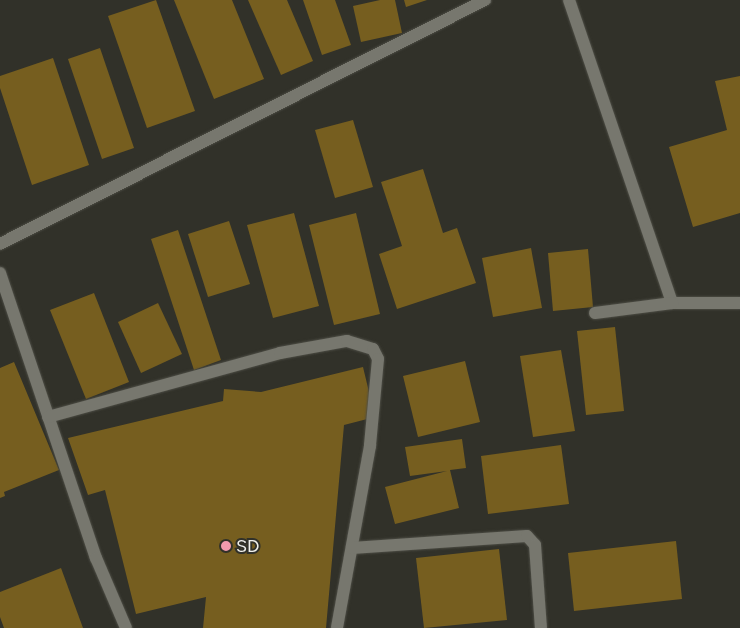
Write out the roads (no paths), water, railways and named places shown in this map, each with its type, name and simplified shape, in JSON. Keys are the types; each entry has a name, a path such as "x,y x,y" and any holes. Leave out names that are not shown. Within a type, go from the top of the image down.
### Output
{"street":[{"path":"0,244 485,0"},
{"path":"569,0 672,303"},
{"path":"0,274 96,558 126,628"},
{"path":"595,312 672,303 740,303"},
{"path":"48,417 280,353 347,341 367,345 378,359 370,446 338,628"},
{"path":"352,548 527,536 535,546 541,628"}],"place":[{"name":"SD","path":"226,546"}]}
